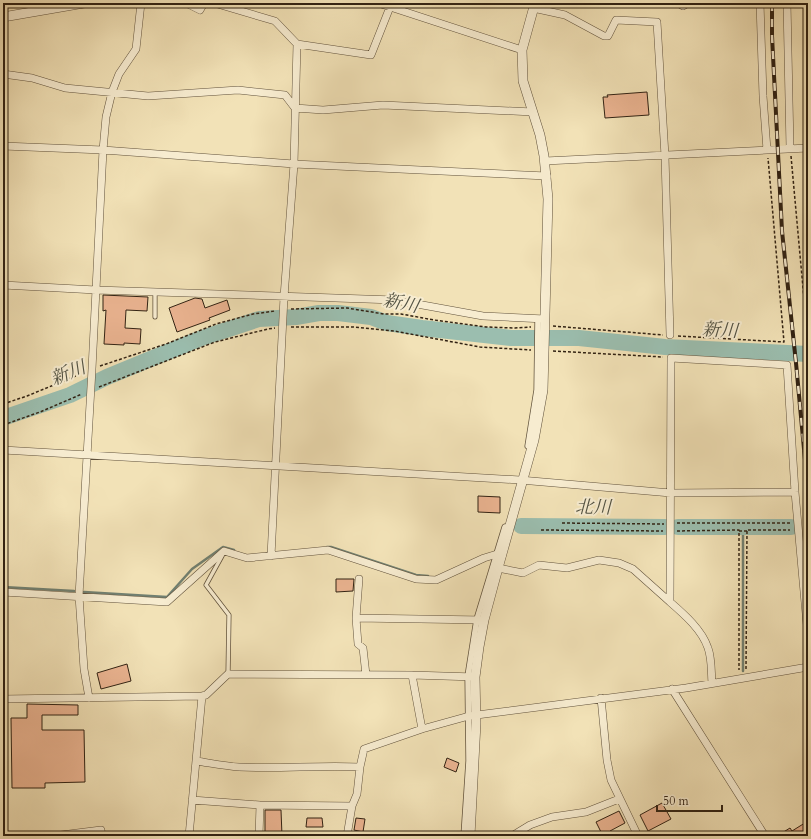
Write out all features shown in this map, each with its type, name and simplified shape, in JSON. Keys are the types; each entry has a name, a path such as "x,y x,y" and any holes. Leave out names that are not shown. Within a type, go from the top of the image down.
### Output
{"street":[{"path":"3,17 84,3"},
{"path":"89,698 84,669 79,596 103,150 106,117 112,92 119,74 136,49 141,3"},
{"path":"186,3 200,10 204,3"},
{"path":"214,3 275,21 297,44 371,55 390,7"},
{"path":"378,3 390,7 399,6 522,50"},
{"path":"678,3 683,6 688,3"},
{"path":"760,3 762,75 767,150"},
{"path":"787,3 790,148"},
{"path":"470,836 472,677 479,647 481,620 534,440 543,390 541,351 548,199 547,176 545,161 533,112 523,81 522,50 534,5 565,15 604,36 608,36 616,20 657,22 665,156 670,335"},
{"path":"271,556 284,297 294,164 297,44"},
{"path":"3,74 32,78 65,88 148,96 238,90 285,95 295,108 322,110 383,106 533,112"},
{"path":"3,146 103,150 294,164 547,176"},
{"path":"545,161 808,148"},
{"path":"3,284 96,290 395,300 483,316 542,323"},
{"path":"670,602 671,358 787,364 795,492 808,636"},
{"path":"3,450 522,480 671,493 795,492"},
{"path":"3,592 167,602 224,551 247,558 328,550 416,579 436,580 484,558 499,555"},
{"path":"481,620 498,568 499,555"},
{"path":"498,568 523,573 538,565 567,568 599,560 619,563 633,569 686,616 701,634 708,649 712,683"},
{"path":"359,579 356,618 358,644 363,648 366,675"},
{"path":"356,618 481,620"},
{"path":"360,836 348,835 352,806 357,794 364,749 422,729 472,716 672,689 808,667"},
{"path":"3,699 202,696 206,695 228,674 412,675 472,677"},
{"path":"412,675 422,729"},
{"path":"672,689 765,836"},
{"path":"189,836 202,696"},
{"path":"601,698 607,760 611,780 638,836"},
{"path":"464,836 472,716"},
{"path":"196,761 238,767 290,768 334,765 360,767"},
{"path":"512,836 530,825 552,816 586,812 619,798"},
{"path":"192,800 260,806 352,806"},
{"path":"259,836 260,806"},
{"path":"53,836 101,830 102,836"}],"lane":[{"path":"155,317 156,292"},
{"path":"224,551 206,585 229,615 228,674"}],"path":[{"path":"790,148 808,343"},
{"path":"3,404 27,396 92,369 166,344 216,324 253,314 284,310 347,308 384,314 402,314 486,327 514,328 542,323 670,335 784,342 767,150"},
{"path":"3,425 40,412 91,390 215,342 268,329 283,327 354,327 394,331 480,347 671,358"},
{"path":"562,522 739,531 798,527"},
{"path":"541,530 671,527 798,527"},
{"path":"739,531 739,672"},
{"path":"746,671 747,531"}],"building":[{"path":"647,92 649,115 605,118 603,97 608,97 607,95"},
{"path":"103,295 148,297 147,311 126,310 125,328 141,329 140,344 104,344 106,310 103,311"},
{"path":"195,298 202,299 205,308 227,300 230,310 209,318 210,320 177,332 169,308"},
{"path":"478,496 500,497 500,513 478,512"},
{"path":"336,579 354,579 353,591 336,592"},
{"path":"127,664 131,681 101,689 97,673"},
{"path":"27,704 78,705 78,715 42,715 42,730 84,730 85,782 45,783 45,788 12,788 11,718 27,718"},
{"path":"447,758 459,763 456,772 444,767"},
{"path":"662,803 671,819 648,831 640,815"},
{"path":"265,810 281,810 282,836 265,836"},
{"path":"619,811 625,823 610,831 613,836 603,836 596,822"},
{"path":"307,818 322,818 323,827 306,827"},
{"path":"356,818 365,819 363,832 354,830"},
{"path":"808,821 808,836 777,836 790,828 792,831"}],"waterway":[{"name":"新川","path":"3,418 70,395 107,377 199,339 259,319 296,317 319,313 338,313 371,317 387,323 511,338 579,338 665,347 808,354"},
{"name":"北川","path":"521,526 665,527"},
{"name":"北川","path":"678,527 791,527"},
{"path":"743,527 743,671"},
{"path":"84,592 167,597 192,569 223,547 234,550"},
{"path":"327,547 331,547 416,575 428,576"},
{"path":"3,587 74,591"}],"railway":[{"path":"772,3 772,36 782,231 808,492"}]}
